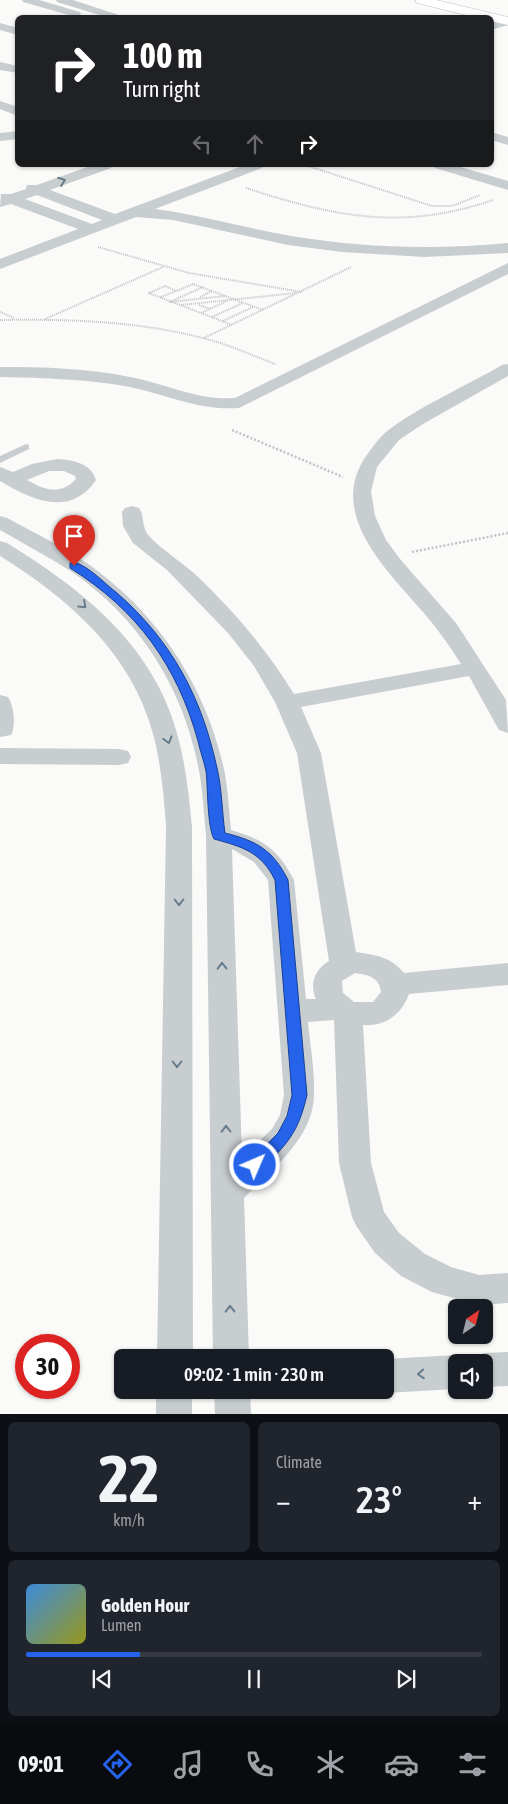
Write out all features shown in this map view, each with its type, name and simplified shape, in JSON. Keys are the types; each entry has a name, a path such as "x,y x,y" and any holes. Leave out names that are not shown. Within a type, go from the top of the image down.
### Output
{"street":[{"path":"27,0 88,14"},
{"path":"61,0 88,14"},
{"path":"421,0 474,15"},
{"path":"459,0 508,11"},
{"path":"0,26 15,32"},
{"path":"0,35 15,33"},
{"path":"0,66 15,69"},
{"path":"0,105 15,111"},
{"path":"494,124 508,127"},
{"path":"0,137 15,135"},
{"path":"494,137 508,140"},
{"path":"0,189 63,167"},
{"path":"4,199 36,190 100,167"},
{"path":"0,264 252,167"},
{"path":"445,167 504,190"},
{"path":"16,183 114,219"},
{"path":"174,197 173,206 181,214 189,218"},
{"path":"4,199 90,228"},
{"path":"134,212 189,218 288,240 382,251 442,253 508,248"},
{"path":"442,253 474,273"},
{"path":"0,372 66,373 99,377 162,390 201,403 226,405 244,401 299,374 474,273 508,268"},
{"path":"508,369 398,431 377,452 370,464 363,483 362,502 369,530 387,557 432,608 475,668 508,725"},
{"path":"132,512 133,526 140,539 174,566 236,628 264,664 288,702 308,753 339,968"},
{"path":"0,522 19,549 72,594 117,640 136,666 152,694 173,756 178,790 179,827 175,1349"},
{"path":"19,549 91,576 135,615 171,660 184,684 197,716 209,760 219,836 231,1349"},
{"path":"288,702 475,668"},
{"path":"0,702 1,736"},
{"path":"0,756 119,756"},
{"path":"219,836 242,842 260,852 274,864 281,880 299,1095 294,1117 283,1138 227,1193"},
{"path":"290,971 339,968 365,962 376,965 392,976 396,985 396,993 393,1000 379,1012 358,1014 345,1010 335,1004 327,991 329,978 339,968"},
{"path":"396,985 508,974"},
{"path":"292,1011 345,1010"},
{"path":"345,1010 355,1163 369,1217 387,1243 413,1265 444,1281 479,1290 508,1288"},
{"path":"493,1369 508,1368"},
{"path":"394,1375 448,1372"},
{"path":"174,1399 174,1414"},
{"path":"232,1399 233,1414"}],"lane":[{"path":"0,460 26,447"}],"path":[{"path":"311,167 432,206 460,204 504,190"},
{"path":"219,180 300,206 347,215 400,218 451,214 472,209 504,190"},
{"path":"70,236 114,252 163,266 244,284 302,292"},
{"path":"204,339 382,251"},
{"path":"43,319 163,266"},
{"path":"161,298 193,284 264,310"},
{"path":"177,290 164,286 149,293 232,325"},
{"path":"186,287 196,290"},
{"path":"170,302 203,287"},
{"path":"197,298 213,291"},
{"path":"179,305 302,292"},
{"path":"171,293 181,297"},
{"path":"188,294 197,298"},
{"path":"205,294 212,297"},
{"path":"170,302 225,296"},
{"path":"201,313 230,300"},
{"path":"190,309 203,302"},
{"path":"225,302 236,306"},
{"path":"212,317 244,303"},
{"path":"199,305 210,309"},
{"path":"222,321 254,306"},
{"path":"228,310 239,314"},
{"path":"246,310 256,314"},
{"path":"0,312 17,320"},
{"path":"0,320 43,319 120,324 204,339 246,352 299,374"},
{"path":"232,430 316,467 363,483"},
{"path":"387,557 508,534"}],"route":[{"path":"74,566 91,576 135,615 171,660 184,684 197,716 211,769 219,836 242,842 260,852 274,864 281,880 299,1095 294,1117 283,1138 255,1165"}]}
